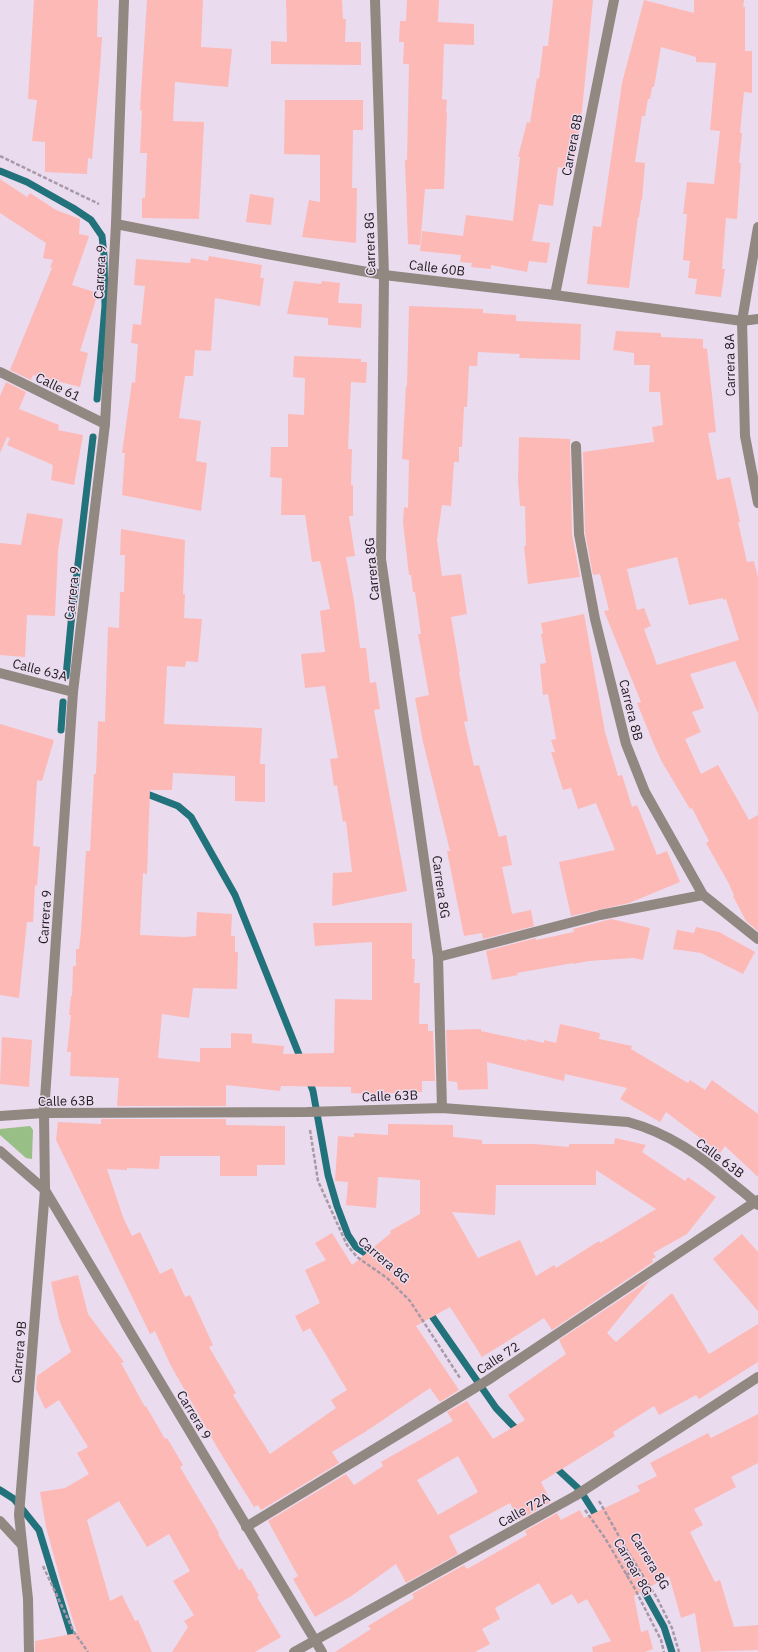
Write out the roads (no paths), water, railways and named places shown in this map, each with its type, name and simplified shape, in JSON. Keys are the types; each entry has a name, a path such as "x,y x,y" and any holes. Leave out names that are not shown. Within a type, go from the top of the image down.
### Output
{"street":[{"name":"Carrera 9","path":"45,1190 44,1113 73,692 105,424 116,224 124,0"},
{"name":"Carrera 8G","path":"375,0 384,275 381,559 438,957 442,1108"},
{"name":"Carrera 8B","path":"555,295 614,0"},
{"name":"Calle 60B","path":"116,224 267,254 384,275 555,295 742,321 758,319"},
{"name":"Carrera 8A","path":"758,227 742,321 745,436 758,503"},
{"name":"Calle 61","path":"0,372 105,424"},
{"name":"Carrera 8B","path":"576,446 580,534 595,619 626,744 646,792 703,895 758,939"},
{"name":"Calle 63A","path":"0,673 73,692"},
{"path":"438,957 600,915 703,895"},
{"name":"Calle 63B","path":"0,1116 44,1113 307,1112 442,1108 628,1122 644,1126 672,1138 714,1167 757,1202"},
{"name":"Carrera 9","path":"0,1151 45,1190 322,1652"},
{"name":"Carrera 9B","path":"29,1652 28,1599 19,1515 45,1190"},
{"name":"Calle 72","path":"246,1527 488,1380 757,1202"},
{"name":"Calle 72A","path":"294,1652 591,1487 758,1377"},
{"path":"0,1521 21,1544"}],"waterway":[{"path":"0,171 27,182 73,208 91,220 102,236 105,306 97,399"},
{"path":"66,676 93,437"},
{"path":"61,730 63,702"},
{"path":"142,792 178,806 191,817 235,895 302,1062"},
{"path":"308,1078 313,1091 328,1175 337,1206 348,1235 356,1247 373,1258"},
{"path":"427,1309 496,1408 520,1433"},
{"path":"553,1465 580,1490 599,1520"},
{"path":"0,1490 14,1499 39,1530 74,1644 80,1652"},
{"path":"639,1582 664,1627 672,1652"}]}
